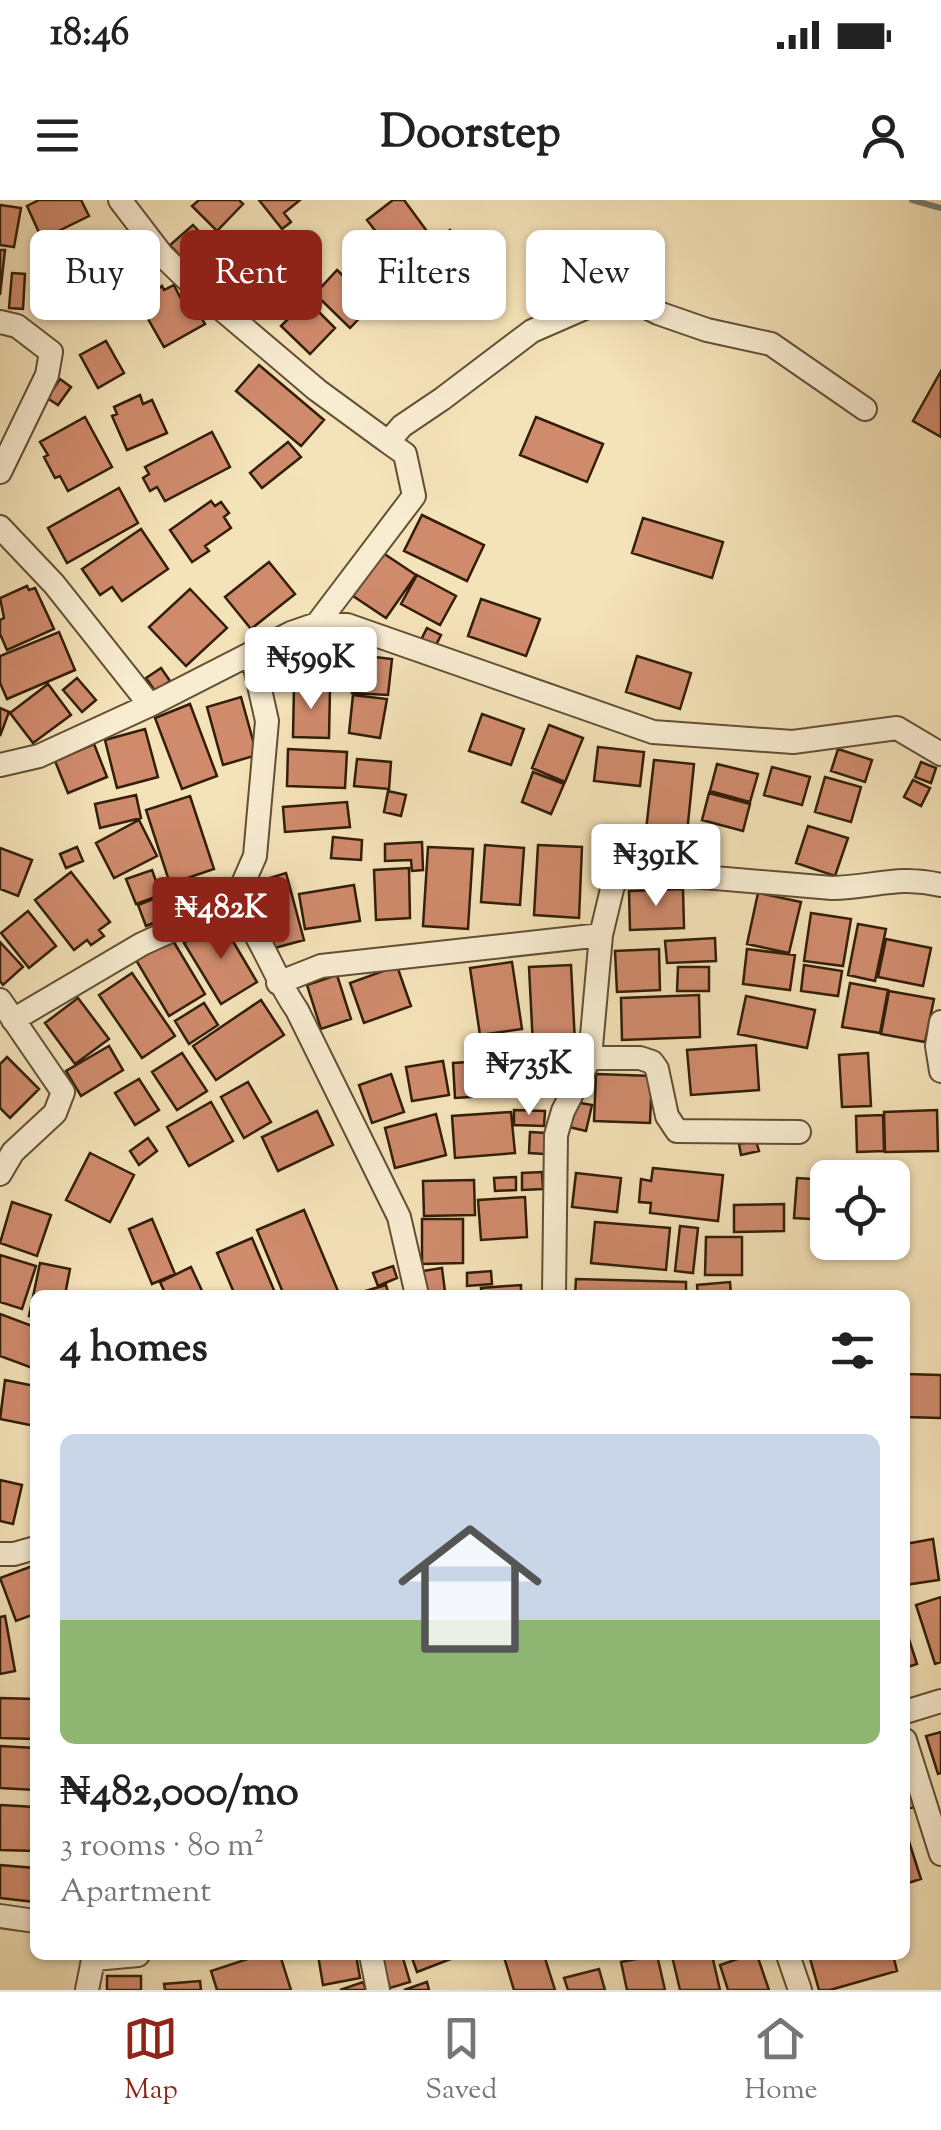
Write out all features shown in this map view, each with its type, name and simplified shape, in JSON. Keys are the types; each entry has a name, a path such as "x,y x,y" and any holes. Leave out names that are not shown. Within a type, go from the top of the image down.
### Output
{"street":[{"path":"120,200 162,255 192,284 317,390 405,454 414,496 332,600 318,624"},
{"path":"388,442 402,426 532,330 610,297 630,298 658,313 708,330 771,344 865,409"},
{"path":"0,322 17,326 52,352 47,375 0,472"},
{"path":"0,528 54,584 150,705"},
{"path":"0,765 39,756 318,624 346,625 653,732 794,742 897,728 941,754"},
{"path":"234,904 256,856 267,721 252,654"},
{"path":"554,1290 556,1136 563,1111 590,1058 601,935 613,885 620,876 633,871 832,888 864,888 914,878 941,885"},
{"path":"234,904 251,923 278,984 298,1010 399,1217 417,1290"},
{"path":"0,1174 13,1152 55,1113 63,1092 7,1010 186,924 213,905 234,904"},
{"path":"278,984 322,966 601,935"},
{"path":"941,1022 937,1046 941,1071"},
{"path":"590,1058 640,1058 652,1062 657,1069 666,1116 677,1131 799,1132"},
{"path":"0,1554 30,1549"},
{"path":"910,1710 941,1701"},
{"path":"910,1756 941,1854"},
{"path":"0,1916 30,1921"},
{"path":"87,1990 94,1960"},
{"path":"372,1960 378,1990"},
{"path":"790,1960 800,1990"}],"building":[{"path":"39,200 81,200 89,216 60,230 38,230 27,206"},
{"path":"199,200 239,200 243,204 218,230 192,206"},
{"path":"259,200 300,200 284,213 291,222 282,229"},
{"path":"393,200 404,200 426,230 375,230 367,220"},
{"path":"0,205 21,208 14,247 0,245"},
{"path":"180,236 180,256 170,245"},
{"path":"0,250 5,250 0,295"},
{"path":"337,270 342,275 342,320 358,320 350,328 322,301 322,286"},
{"path":"12,273 25,274 23,309 9,308"},
{"path":"174,285 180,297 180,320 203,320 205,324 164,347 149,320 160,320 160,287 164,290"},
{"path":"322,315 335,328 310,354 281,326 287,320 322,320"},
{"path":"106,341 124,373 98,388 80,355"},
{"path":"259,365 324,420 301,446 236,391"},
{"path":"941,371 941,437 913,421"},
{"path":"60,379 71,387 58,405 47,398"},
{"path":"140,395 143,404 152,400 167,433 127,450 112,416 117,414 114,407"},
{"path":"85,417 112,467 68,491 60,476 55,478 40,442"},
{"path":"536,417 603,444 587,482 520,455"},
{"path":"212,432 230,467 165,501 157,487 150,491 143,478 149,474 145,467"},
{"path":"288,442 301,457 262,488 250,473"},
{"path":"119,488 138,523 67,563 48,528"},
{"path":"211,501 215,506 221,502 229,513 224,517 231,528 205,546 209,551 192,562 170,530"},
{"path":"422,515 484,545 467,581 404,551"},
{"path":"643,518 723,542 712,578 632,553"},
{"path":"141,529 168,569 122,601 112,587 100,595 82,569"},
{"path":"383,553 416,575 386,618 353,596"},
{"path":"269,562 295,594 251,629 225,597"},
{"path":"417,575 456,596 440,625 401,604"},
{"path":"27,586 29,590 35,588 54,629 7,650 0,634 0,620 4,618 0,598"},
{"path":"190,589 227,628 186,666 149,627"},
{"path":"481,599 540,619 526,656 468,636"},
{"path":"427,628 441,635 434,649 420,642"},
{"path":"59,632 75,670 7,699 0,683 0,656"},
{"path":"358,655 392,659 388,695 352,693"},
{"path":"637,656 691,673 680,709 626,692"},
{"path":"161,668 170,681 155,691 146,678"},
{"path":"77,678 96,700 82,712 63,690"},
{"path":"48,684 71,715 33,743 10,713"},
{"path":"294,686 330,688 329,738 293,737"},
{"path":"353,695 387,699 380,738 349,733"},
{"path":"241,697 257,755 223,765 207,707"},
{"path":"190,704 217,776 182,789 155,718"},
{"path":"0,708 9,712 0,736"},
{"path":"482,714 524,729 511,765 469,751"},
{"path":"549,725 583,738 565,782 532,768"},
{"path":"145,729 158,777 117,788 105,740"},
{"path":"94,744 107,777 68,793 55,761"},
{"path":"598,747 644,752 640,786 594,781"},
{"path":"288,749 347,752 345,788 287,786"},
{"path":"838,749 872,760 865,782 831,771"},
{"path":"357,759 391,762 389,789 354,786"},
{"path":"654,760 694,764 686,843 645,839"},
{"path":"921,762 936,768 931,783 915,777"},
{"path":"717,764 758,774 750,802 710,791"},
{"path":"772,767 810,777 802,805 764,795"},
{"path":"533,772 564,784 551,814 522,802"},
{"path":"825,777 861,787 851,822 815,812"},
{"path":"913,780 930,788 921,806 904,797"},
{"path":"388,791 406,795 401,816 384,812"},
{"path":"709,793 750,804 743,831 702,820"},
{"path":"136,795 141,818 100,828 95,804"},
{"path":"190,796 214,869 170,884 146,810"},
{"path":"347,802 350,827 285,832 283,807"},
{"path":"139,820 157,856 114,878 96,843"},
{"path":"808,826 848,838 835,876 796,863"},
{"path":"333,837 362,840 361,860 331,858"},
{"path":"422,842 423,870 412,871 411,860 385,861 385,844"},
{"path":"485,845 524,848 520,905 481,902"},
{"path":"538,845 582,847 579,918 534,915"},
{"path":"77,847 83,861 66,868 60,854"},
{"path":"428,847 473,849 468,929 423,926"},
{"path":"0,848 32,860 18,896 0,889"},
{"path":"409,868 410,918 376,920 374,870"},
{"path":"152,870 161,895 136,904 126,879"},
{"path":"71,872 110,922 99,930 104,936 91,945 87,940 74,950 35,900"},
{"path":"286,873 304,940 271,949 253,883"},
{"path":"354,885 360,921 305,929 299,894"},
{"path":"683,889 684,928 630,930 629,891"},
{"path":"758,893 801,902 789,953 747,944"},
{"path":"163,895 171,916 146,926 138,905"},
{"path":"28,911 56,946 29,968 1,933"},
{"path":"811,913 851,919 843,966 804,961"},
{"path":"221,921 257,982 221,1004 184,943"},
{"path":"858,924 886,929 875,981 848,975"},
{"path":"715,938 716,961 667,963 665,941"},
{"path":"172,939 205,994 169,1016 136,960"},
{"path":"886,939 931,948 923,986 878,977"},
{"path":"0,942 23,967 3,985 0,981"},
{"path":"659,949 660,990 617,992 615,951"},
{"path":"747,949 795,955 790,990 743,984"},
{"path":"512,962 522,1029 480,1035 470,968"},
{"path":"571,965 575,1043 533,1046 529,967"},
{"path":"804,965 842,971 838,996 801,991"},
{"path":"397,966 411,1006 364,1023 350,983"},
{"path":"678,967 709,967 709,991 677,991"},
{"path":"132,973 175,1036 142,1058 99,995"},
{"path":"337,975 351,1019 321,1029 307,985"},
{"path":"850,983 888,990 880,1033 842,1027"},
{"path":"889,991 934,999 925,1042 881,1034"},
{"path":"699,995 700,1037 622,1040 621,998"},
{"path":"746,996 815,1010 807,1048 738,1034"},
{"path":"78,998 109,1039 75,1064 45,1023"},
{"path":"261,1000 284,1035 216,1080 193,1046"},
{"path":"204,1003 218,1025 189,1044 175,1021"},
{"path":"756,1045 759,1090 691,1095 687,1050"},
{"path":"109,1046 123,1070 81,1096 66,1071"},
{"path":"554,1052 568,1054 565,1073 551,1072"},
{"path":"182,1053 207,1091 177,1110 152,1072"},
{"path":"868,1053 871,1106 842,1107 839,1055"},
{"path":"7,1057 39,1089 10,1118 0,1108 0,1064"},
{"path":"443,1061 449,1095 412,1101 406,1067"},
{"path":"485,1061 486,1096 455,1098 453,1063"},
{"path":"391,1074 404,1112 372,1123 359,1085"},
{"path":"596,1074 652,1076 650,1123 594,1121"},
{"path":"139,1079 159,1110 135,1125 115,1093"},
{"path":"248,1082 271,1122 244,1138 221,1097"},
{"path":"211,1102 233,1141 189,1166 167,1127"},
{"path":"575,1102 592,1105 586,1131 569,1127"},
{"path":"514,1110 545,1111 544,1126 514,1125"},
{"path":"937,1110 938,1151 885,1152 884,1112"},
{"path":"317,1111 333,1145 278,1171 262,1137"},
{"path":"511,1112 515,1153 455,1158 452,1116"},
{"path":"436,1114 446,1155 395,1168 385,1128"},
{"path":"883,1115 884,1151 857,1152 856,1116"},
{"path":"530,1132 546,1133 544,1154 529,1153"},
{"path":"148,1138 157,1151 139,1165 130,1151"},
{"path":"756,1141 759,1151 741,1155 739,1144"},
{"path":"90,1153 134,1175 110,1222 66,1200"},
{"path":"653,1168 723,1175 718,1221 650,1213 651,1203 639,1202 641,1179 651,1181"},
{"path":"542,1172 543,1189 522,1190 522,1173"},
{"path":"576,1173 621,1178 617,1212 572,1207"},
{"path":"516,1177 516,1190 495,1191 494,1178"},
{"path":"797,1178 810,1179 810,1219 794,1218"},
{"path":"474,1180 475,1215 424,1216 423,1181"},
{"path":"525,1197 527,1237 481,1240 478,1200"},
{"path":"12,1202 51,1215 37,1256 0,1243"},
{"path":"784,1204 784,1231 734,1232 734,1205"},
{"path":"304,1210 338,1290 282,1290 257,1230"},
{"path":"152,1219 175,1274 152,1284 129,1229"},
{"path":"422,1219 463,1219 463,1263 422,1264"},
{"path":"595,1222 670,1228 666,1270 591,1263"},
{"path":"680,1226 698,1228 693,1273 675,1271"},
{"path":"706,1237 742,1237 742,1275 705,1275"},
{"path":"252,1238 274,1290 233,1290 217,1253"},
{"path":"0,1255 36,1266 22,1309 0,1302"},
{"path":"40,1263 70,1269 66,1290 34,1290"},
{"path":"393,1266 397,1278 378,1286 373,1273"},
{"path":"191,1267 202,1290 164,1290 160,1282"},
{"path":"442,1268 445,1290 425,1290 423,1271"},
{"path":"491,1271 492,1284 467,1286 467,1273"},
{"path":"576,1279 686,1282 686,1290 575,1290"},
{"path":"730,1282 731,1290 698,1290 697,1285"},
{"path":"521,1285 521,1290 481,1288"},
{"path":"0,1314 30,1325 30,1367 0,1356"},
{"path":"910,1374 941,1375 941,1418 910,1417"},
{"path":"5,1380 30,1385 30,1425 0,1419"},
{"path":"0,1480 22,1485 13,1524 0,1521"},
{"path":"933,1539 939,1580 910,1584 910,1543"},
{"path":"30,1567 30,1616 16,1621 0,1578"},
{"path":"941,1597 941,1662 935,1664 916,1605"},
{"path":"5,1616 15,1671 0,1674 0,1617"},
{"path":"910,1642 917,1664 910,1666"},
{"path":"0,1698 30,1699 30,1739 0,1738"},
{"path":"941,1732 941,1773 938,1774 926,1736"},
{"path":"0,1746 30,1748 30,1790 0,1788"},
{"path":"0,1805 30,1807 30,1851 0,1850"},
{"path":"910,1845 921,1879 910,1882"},
{"path":"0,1865 30,1868 30,1901 0,1898"},
{"path":"245,1960 282,1960 291,1990 217,1990 211,1971"},
{"path":"319,1960 357,1960 360,1978 323,1985"},
{"path":"382,1960 403,1960 410,1982 390,1988"},
{"path":"413,1960 448,1960 417,1972"},
{"path":"505,1960 546,1960 555,1990 514,1990"},
{"path":"658,1960 665,1990 627,1990 621,1962"},
{"path":"673,1960 713,1960 720,1990 680,1990"},
{"path":"734,1960 759,1960 769,1990 728,1990 720,1965"},
{"path":"810,1960 894,1960 897,1971 819,1990"},
{"path":"599,1969 605,1990 568,1990 564,1978"},
{"path":"107,1976 141,1976 141,1990 107,1990"},
{"path":"200,1981 201,1990 165,1990 164,1984"},
{"path":"363,1982 366,1990 340,1990"},
{"path":"427,1982 429,1990 404,1990"}],"waterway":[{"path":"912,200 941,208"}]}
